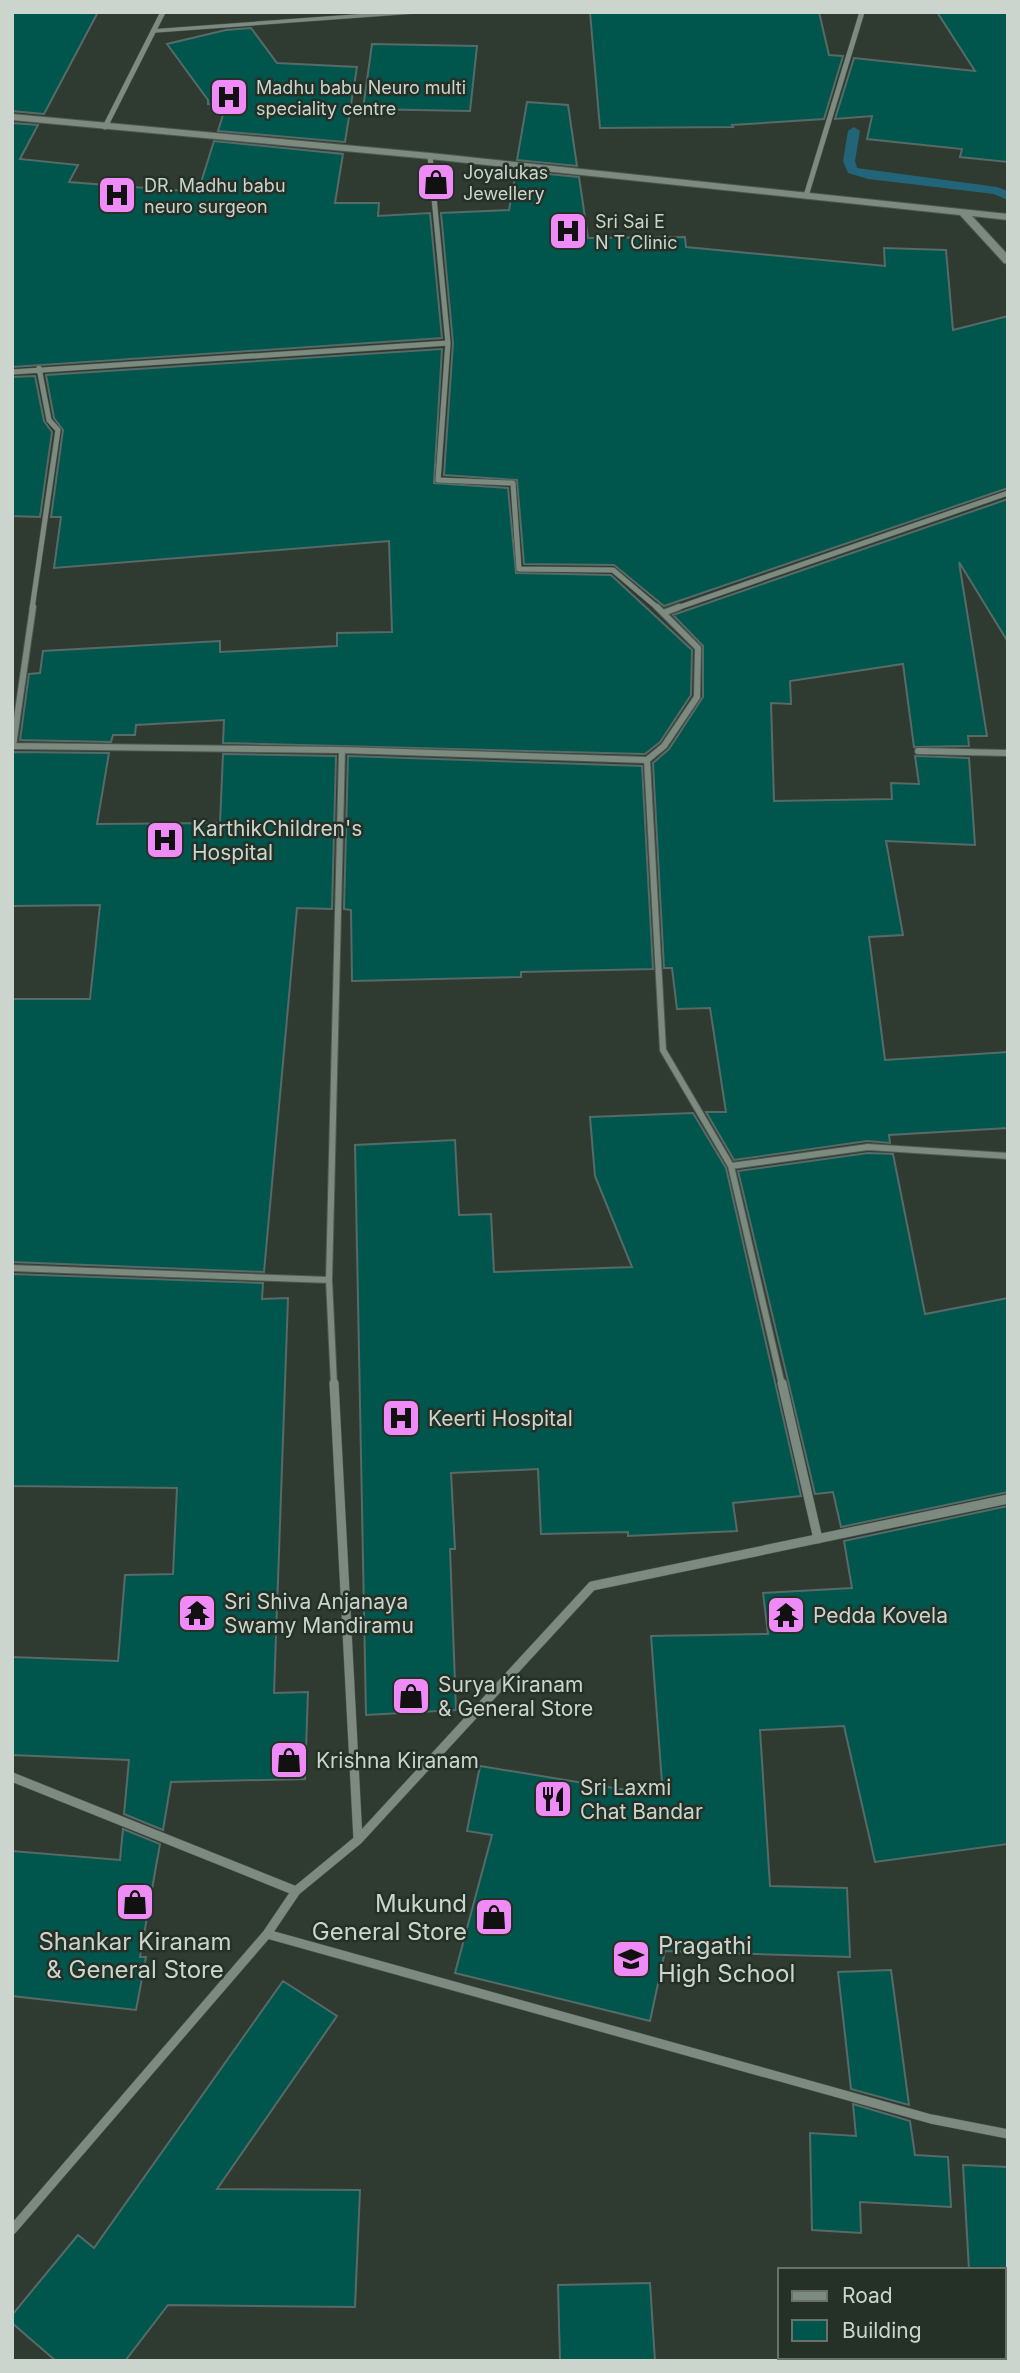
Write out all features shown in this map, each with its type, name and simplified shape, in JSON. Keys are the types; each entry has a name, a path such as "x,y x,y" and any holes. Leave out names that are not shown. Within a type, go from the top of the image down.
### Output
{"street":[{"path":"106,127 163,12"},
{"path":"806,196 862,12"},
{"path":"12,117 430,156 1008,217"},
{"path":"39,368 49,419 58,430 12,746 342,750 647,760 664,746 697,697 698,648 613,569 519,569 513,483 438,480 448,343 430,156"},
{"path":"962,211 1008,261"},
{"path":"12,372 39,368 448,343"},
{"path":"663,613 1008,493"},
{"path":"342,750 329,1280 358,1840"},
{"path":"918,751 1008,753"},
{"path":"647,760 663,1050 731,1166 818,1539"},
{"path":"731,1166 868,1147 1008,1156"},
{"path":"12,1268 329,1280"},
{"path":"12,2230 267,1934 296,1891 358,1840 592,1586 1008,1499"},
{"path":"12,1777 296,1891"},
{"path":"267,1934 931,2119 1008,2134"}],"lane":[{"path":"153,31 412,12"}],"building":[{"path":"12,12 98,12 44,114 12,111"},
{"path":"590,12 819,12 829,55 843,56 824,119 732,125 733,127 600,128"},
{"path":"937,12 1008,12 1008,162 960,157 962,149 867,139 872,116 835,119 854,58 975,71"},
{"path":"251,28 277,63 357,67 345,142 218,131 226,105 208,104 208,100 167,44 226,30"},
{"path":"372,44 477,46 470,111 363,109"},
{"path":"527,102 568,105 577,166 517,160"},
{"path":"12,123 38,125 20,159 78,165 69,182 198,192 214,141 343,154 335,203 379,203 378,216 430,213 442,338 12,367"},
{"path":"516,171 579,177 588,238 685,237 686,247 885,266 884,248 946,250 953,330 1008,316 1008,488 664,606 614,565 524,564 517,480 444,475 453,343 441,213 509,210"},
{"path":"442,349 434,483 508,488 516,573 611,575 692,650 691,695 660,742 645,754 223,743 224,720 136,725 135,735 113,735 111,742 20,740 29,674 40,673 43,651 220,641 220,652 337,646 337,633 392,632 389,541 54,568 61,517 51,517 63,430 54,418 46,375"},
{"path":"35,376 44,421 52,432 40,517 12,516 12,377"},
{"path":"1008,499 1008,642 959,562 987,736 968,736 969,746 914,747 903,664 790,681 791,704 771,703 774,801 892,799 891,783 919,784 915,756 969,758 975,845 886,841 903,935 869,937 885,1060 1008,1052 1008,1128 889,1135 890,1143 867,1141 734,1160 706,1112 726,1112 710,1008 677,1009 672,968 664,968 653,763 669,749 703,697 703,646 673,615"},
{"path":"12,752 109,753 97,824 220,823 223,754 336,756 332,909 297,908 264,1272 12,1262 12,999 90,999 100,905 12,906"},
{"path":"348,756 642,766 653,969 521,972 521,977 352,981 351,910 344,909"},
{"path":"693,1113 726,1168 801,1496 733,1503 737,1531 628,1536 628,1532 541,1534 538,1469 451,1473 455,1549 450,1549 456,1710 366,1715 355,1145 455,1140 459,1215 491,1214 494,1272 632,1267 595,1176 590,1117"},
{"path":"868,1153 893,1154 925,1314 1008,1298 1008,1492 841,1527 833,1492 815,1494 738,1171"},
{"path":"12,1274 263,1283 262,1299 288,1298 274,1693 308,1692 305,1779 171,1782 163,1830 124,1814 129,1760 12,1755 12,1657 118,1661 125,1575 173,1574 177,1488 12,1486"},
{"path":"1008,1506 1008,1844 875,1862 844,1726 760,1730 770,1886 847,1888 850,1957 665,1951 650,2021 455,1973 492,1835 467,1831 480,1766 663,1796 651,1636 768,1634 763,1593 852,1588 844,1541"},
{"path":"123,1829 160,1844 140,1957 146,1957 136,2010 12,1996 12,1851 120,1860"},
{"path":"891,1970 909,2105 851,2089 838,1972"},
{"path":"283,1981 337,2016 217,2189 360,2190 355,2307 168,2305 125,2361 56,2361 12,2323 12,2315 78,2235 94,2248"},
{"path":"853,2104 910,2121 915,2155 948,2157 951,2207 860,2202 861,2233 812,2230 810,2133 856,2136"},
{"path":"963,2165 1008,2167 1008,2297 1006,2268 969,2268"},
{"path":"650,2283 655,2361 560,2361 558,2285"}],"waterway":[{"path":"854,131 849,161 852,170 868,175 997,191 1008,196"}],"place":[{"name":"Madhu babu Neuro multi speciality centre","path":"229,97"},
{"name":"Joyalukas Jewellery","path":"436,182"},
{"name":"DR. Madhu babu neuro surgeon","path":"117,195"},
{"name":"Sri Sai E N T Clinic","path":"568,231"},
{"name":"KarthikChildren's Hospital","path":"165,840"},
{"name":"Keerti Hospital","path":"401,1418"},
{"name":"Sri Shiva Anjanaya Swamy Mandiramu","path":"197,1613"},
{"name":"Pedda Kovela","path":"786,1615"},
{"name":"Surya Kiranam & General Store","path":"411,1696"},
{"name":"Krishna Kiranam","path":"289,1760"},
{"name":"Sri Laxmi Chat Bandar","path":"553,1799"},
{"name":"Shankar Kiranam & General Store","path":"135,1902"},
{"name":"Mukund General Store","path":"494,1917"},
{"name":"Pragathi High School","path":"631,1959"}]}
